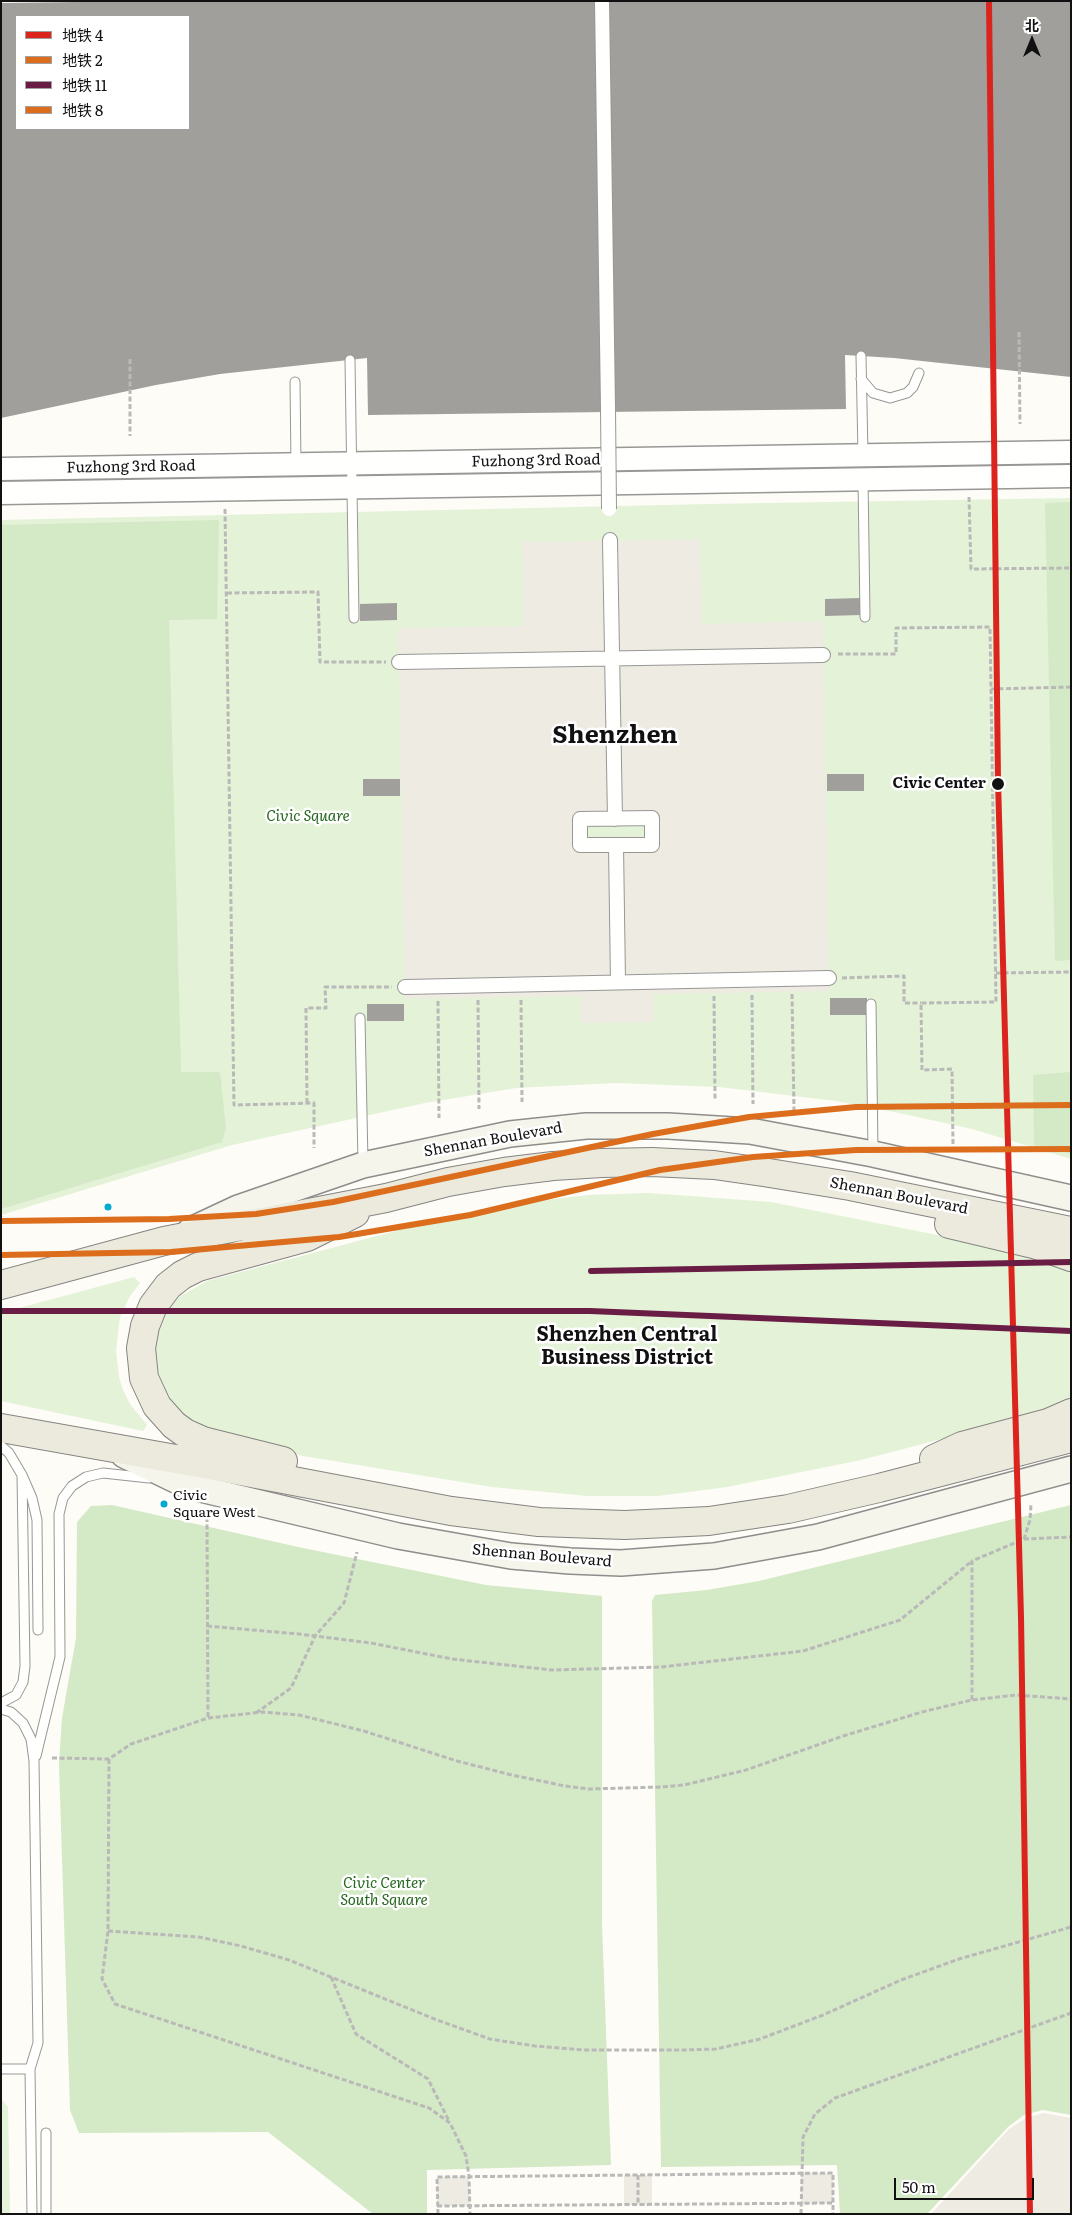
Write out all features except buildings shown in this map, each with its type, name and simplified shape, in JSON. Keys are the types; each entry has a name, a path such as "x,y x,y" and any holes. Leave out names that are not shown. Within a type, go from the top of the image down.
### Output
{"main road":[{"name":"Shennan Boulevard","path":"164,1242 238,1208 363,1165 510,1134 586,1126 668,1126 750,1131 873,1154 1071,1198"},
{"name":"Shennan Boulevard","path":"1,1285 164,1242 386,1198 448,1182 504,1172 602,1163 652,1162 714,1165 850,1186 1071,1231"},
{"path":"850,1186 896,1206 948,1224 1037,1245 1071,1257"},
{"path":"347,1490 299,1464 203,1441 186,1433 165,1416 151,1397 142,1367 142,1340 153,1306 168,1286 182,1274 198,1266 307,1237 386,1198"},
{"path":"880,1488 921,1464 962,1446 1048,1423 1071,1413"},
{"name":"Shennan Boulevard","path":"1,1428 495,1517 539,1522 625,1526 709,1521 749,1516 880,1488 1071,1438"},
{"name":"Shennan Boulevard","path":"108,1447 188,1486 324,1519 458,1547 521,1557 621,1563 714,1556 818,1537 1071,1469"}],"street":[{"path":"602,1 609,509"},
{"name":"Fuzhong 3rd Road","path":"1,493 352,488 863,467 1071,452"},
{"name":"Fuzhong 3rd Road","path":"1,469 352,463 863,467 1071,476"},
{"path":"610,540 615,819"},
{"path":"399,662 823,655"},
{"path":"652,818 652,844 580,846 580,820 615,819 652,818"},
{"path":"616,845 618,982"},
{"path":"405,986 829,978"}],"lane":[{"path":"861,356 865,616"},
{"path":"350,360 354,618"},
{"path":"861,379 873,393 890,398 907,393 919,373"},
{"path":"295,382 296,464"},
{"path":"870,1004 873,1154"},
{"path":"360,1018 363,1165"},
{"path":"1,1446 9,1453 22,1475 32,1498 37,1520 38,1630"},
{"path":"34,1761 60,1657 59,1514 63,1498 72,1486 86,1478 103,1472 130,1474 188,1486"},
{"path":"1,1703 16,1695 23,1682 25,1666 22,1475"},
{"path":"1,1708 11,1712 23,1724 31,1739 34,1761 38,2043 30,2069 32,2214"},
{"path":"1,2069 30,2069"},
{"path":"46,2133 46,2214"}],"path":[{"path":"1019,332 1020,424"},
{"path":"130,359 130,436"},
{"path":"969,494 971,569 1071,568"},
{"path":"225,506 234,1105 314,1104 314,1148"},
{"path":"226,593 318,592 320,662 399,662"},
{"path":"823,655 896,654 896,628 990,627 996,1002 904,1003 904,976 829,978"},
{"path":"991,689 1071,687"},
{"path":"996,973 1071,972"},
{"path":"792,979 794,1110"},
{"path":"714,980 715,1100"},
{"path":"752,980 753,1104"},
{"path":"520,984 522,1102"},
{"path":"477,985 480,1109"},
{"path":"307,1104 306,1008 326,1008 325,987 405,986"},
{"path":"437,986 440,1118"},
{"path":"921,1003 922,1070 952,1069 953,1144"},
{"path":"1024,1539 1030,1520 1031,1504"},
{"path":"207,1517 208,1718"},
{"path":"207,1626 371,1643 452,1659 552,1670 661,1668 803,1651 900,1620 972,1561 1024,1539 1071,1537"},
{"path":"256,1713 291,1688 315,1636 344,1603 357,1552"},
{"path":"972,1561 972,1700"},
{"path":"52,1758 109,1759 131,1744 208,1718 256,1713 299,1715 364,1731 457,1761 512,1775 589,1789 684,1785 746,1770 852,1733 922,1712 972,1700 1016,1695 1071,1699"},
{"path":"109,1759 108,1931 102,1979 115,2004 429,2108 450,2123"},
{"path":"108,1931 178,1935 220,1941 289,1960 490,2039 536,2046 584,2050 716,2049 760,2039 823,2016 901,1980 959,1959 1071,1927"},
{"path":"330,1977 356,2034 428,2079 466,2156 469,2176 470,2214"},
{"path":"801,2214 803,2137 815,2114 835,2098 1071,2013"},
{"path":"438,2214 437,2177 833,2173 833,2214"},
{"path":"638,2175 638,2204"},
{"path":"438,2206 833,2203"}],"green space":[{"name":"Civic Square","path":"1071,498 1071,1159 972,1129 836,1101 719,1087 615,1083 516,1088 425,1103 232,1145 1,1215 1,520"},
{"path":"1071,502 1071,960 1055,961 1045,503"},
{"path":"219,520 217,619 169,620 181,1072 220,1072 226,1128 222,1142 1,1209 1,525"},
{"path":"1071,1072 1071,1154 1034,1145 1033,1075"},
{"path":"649,1193 771,1202 1013,1250 1071,1270 1071,1400 1053,1410 861,1460 727,1487 658,1496 588,1496 492,1487 303,1456 206,1433 172,1410 154,1370 152,1346 160,1318 179,1297 207,1281 456,1215 535,1201 589,1195"},
{"path":"134,1277 140,1283 130,1296 120,1317 116,1351 119,1377 123,1390 130,1404 147,1425 143,1431 1,1401 1,1313"},
{"name":"Civic Center South Square","path":"112,1505 298,1547 486,1585 602,1596 602,1924 611,2165 427,2170 427,2214 373,2214 268,2132 79,2133 70,2110 59,1764 62,1718 76,1638 77,1522 91,1506"},
{"path":"1071,1505 1071,2115 1043,2110 1024,2115 1008,2127 927,2214 840,2214 837,2165 661,2167 652,1601 655,1595 707,1590 759,1581"},
{"path":"1,2099 8,2107 10,2214 1,2214"}],"shaded area":[{"path":"700,539 702,624 823,621 829,991 654,994 654,1022 581,1023 581,996 405,999 398,628 524,626 522,542","holes":["586,826 644,826 645,836 586,837"]},
{"path":"1043,2113 1071,2118 1071,2214 931,2214 1009,2129 1026,2118"},
{"path":"801,2173 833,2173 833,2203 801,2204"},
{"path":"624,2175 652,2175 652,2205 624,2205"},
{"path":"469,2176 470,2206 437,2206 437,2177"}],"metro line":[{"name":"4","path":"989,1 998,780 1021,1617 1030,2214"},
{"name":"2","path":"1,1221 169,1219 256,1214 333,1202 653,1134 749,1117 856,1107 1071,1105"},
{"name":"8","path":"1,1255 171,1252 339,1237 470,1215 660,1170 753,1157 856,1150 1071,1149"},
{"name":"11","path":"591,1271 1071,1262"},
{"name":"11","path":"1,1311 590,1311 1071,1331"}],"place":[{"name":"Civic Center","path":"998,784"},
{"name":"Civic Square West","path":"164,1504"}],"district":[{"name":"Shenzhen","path":"615,736"},
{"name":"Shenzhen Central Business District","path":"627,1346"}]}
